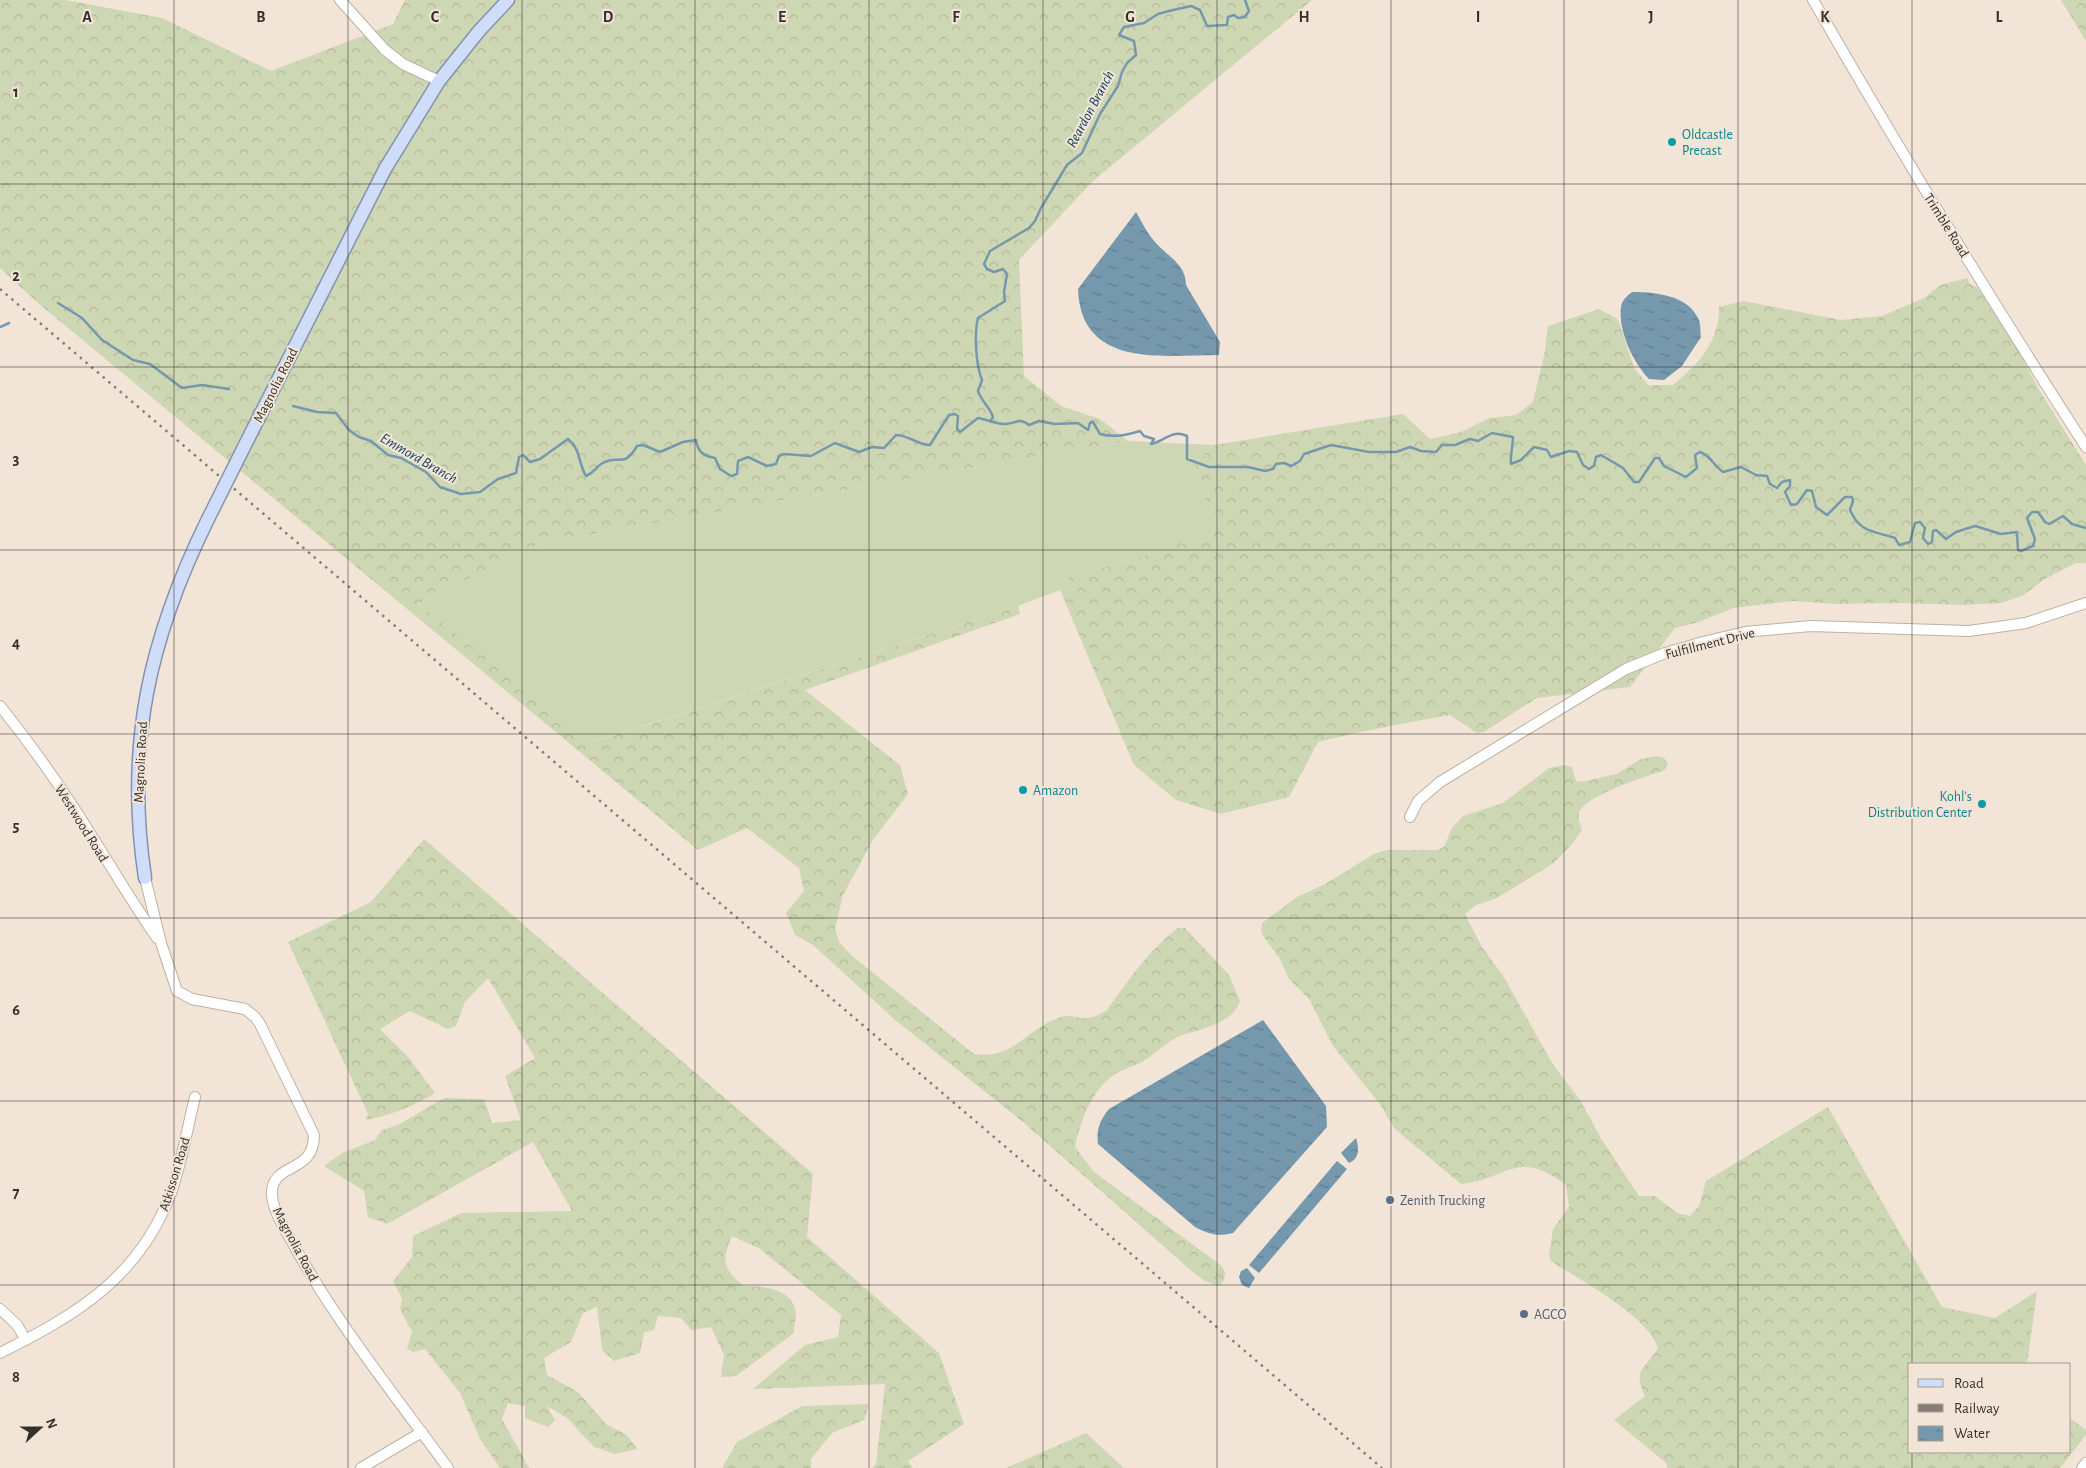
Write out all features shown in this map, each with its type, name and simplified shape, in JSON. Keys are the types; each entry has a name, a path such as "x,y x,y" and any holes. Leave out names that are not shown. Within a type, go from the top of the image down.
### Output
{"main road":[{"name":"Magnolia Road","path":"145,878 136,799 141,725 146,691 163,629 178,586 208,519 385,169 439,81 478,31 508,0"}],"street":[{"path":"340,0 385,50 403,64 439,81"},
{"name":"Trimble Road","path":"1813,0 1885,126 2029,360 2086,447"},
{"name":"Fulfillment Drive","path":"1410,817 1418,801 1440,782 1610,678 1665,653 1745,632 1811,626 1969,631 2026,623 2086,603"},
{"name":"Westwood Road","path":"0,706 36,752 72,804 131,900 161,943"},
{"name":"Magnolia Road","path":"145,878 161,943 178,992 192,999 245,1009 260,1024 314,1135 314,1146 310,1155 277,1177 272,1188 272,1199 279,1218 325,1297 448,1468"},
{"name":"Atkisson Road","path":"0,1353 57,1325 98,1295 119,1276 145,1242 160,1218 171,1193 195,1097"},
{"path":"0,1309 16,1325 26,1340"},
{"path":"361,1468 422,1432"},
{"path":"2082,1468 2086,1463"}],"green space":[{"path":"0,0 65,0 162,18 271,71 393,24 405,0 1312,0 1093,181 1019,260 1024,376 1061,406 1100,419 1128,441 541,543 418,604 593,742 1018,606 1020,614 805,690 900,765 908,794 873,840 843,895 835,929 839,942 851,955 974,1054 987,1055 999,1053 1009,1048 1058,1018 1069,1016 1085,1018 1098,1015 1107,1010 1148,956 1178,928 1185,928 1229,975 1240,1001 1236,1009 1215,1025 1175,1038 1149,1057 1119,1072 1104,1083 1087,1109 1075,1147 1094,1172 1222,1266 1225,1273 1224,1280 1219,1286 1205,1281 1194,1273 1023,1122 894,1019 813,945 795,935 786,913 804,891 799,868 747,828 698,850 38,303 0,268"},
{"path":"2061,0 2086,0 2086,41"},
{"path":"1967,278 1970,284 1977,287 2010,336 2041,393 2086,465 2086,563 2076,563 2045,579 2022,596 2001,603 1963,605 1836,604 1793,601 1733,608 1699,622 1675,628 1630,687 1537,698 1484,732 1477,733 1450,715 1318,742 1289,797 1221,814 1176,800 1134,765 1060,590 1068,578 1161,551 1168,537 1193,549 1213,534 1216,514 1199,490 1195,464 1214,445 1403,414 1430,439 1461,432 1489,418 1516,415 1533,402 1545,351 1548,326 1599,309 1618,319 1634,368 1648,385 1673,385 1691,369 1706,351 1715,331 1719,307 1744,301 1841,320 1882,316 1924,298 1940,285"},
{"path":"1128,441 1214,445 1195,464 1199,490 1216,514 1213,534 1193,549 1161,551 1068,578 1060,590 1018,606 592,742 418,604 541,543"},
{"path":"1656,756 1664,758 1668,764 1665,770 1617,787 1591,800 1583,807 1579,814 1582,830 1554,863 1497,898 1476,905 1465,914 1482,947 1504,977 1552,1063 1580,1100 1602,1140 1639,1196 1655,1196 1677,1213 1690,1216 1699,1206 1706,1181 1828,1107 1942,1307 1995,1318 2037,1291 2027,1363 1908,1363 1908,1453 2071,1453 2071,1419 2086,1430 2086,1435 2060,1468 1668,1468 1666,1463 1614,1420 1645,1396 1641,1387 1640,1375 1658,1348 1652,1336 1627,1311 1595,1288 1551,1261 1549,1255 1553,1229 1569,1207 1566,1185 1549,1174 1524,1167 1478,1181 1461,1184 1395,1129 1380,1104 1333,1046 1309,999 1289,979 1280,959 1263,936 1261,931 1262,923 1297,897 1325,884 1374,854 1387,850 1438,850 1444,847 1452,828 1463,816 1503,803 1549,768 1564,765 1572,767 1576,781 1582,782 1616,774 1641,759"},
{"path":"424,839 813,1174 807,1237 939,1353 964,1424 908,1461 913,1468 872,1468 876,1464 885,1384 753,1389 805,1345 838,1337 841,1315 760,1249 732,1236 725,1258 732,1275 744,1286 768,1288 783,1293 794,1305 796,1313 794,1333 736,1376 721,1377 724,1355 711,1327 691,1330 681,1318 658,1316 654,1330 644,1332 640,1353 614,1361 602,1350 597,1307 583,1313 571,1342 544,1358 547,1375 578,1392 606,1424 627,1435 637,1449 615,1454 594,1447 567,1418 547,1406 555,1420 548,1427 525,1418 525,1406 508,1403 502,1419 529,1468 500,1468 480,1439 460,1393 425,1349 413,1352 407,1349 412,1332 400,1309 402,1299 393,1281 412,1257 413,1236 461,1213 572,1211 533,1142 387,1224 368,1217 364,1191 324,1166 342,1153 375,1140 382,1130 398,1125 444,1098 484,1099 492,1123 521,1120 505,1076 535,1058 488,978 465,1002 456,1026 448,1029 410,1011 380,1029 409,1058 435,1093 402,1110 366,1120 368,1114 288,942 371,902"},
{"path":"869,1404 864,1420 832,1433 811,1459 811,1468 722,1468 737,1442 802,1406"},
{"path":"1086,1433 1124,1468 1006,1468"}],"water":[{"path":"1136,212 1152,239 1183,271 1186,285 1220,342 1219,355 1174,356 1129,352 1109,345 1093,333 1083,315 1078,289"},
{"path":"1632,292 1670,296 1686,304 1693,310 1699,320 1701,337 1682,366 1664,380 1649,379 1637,364 1624,336 1621,307 1624,300"},
{"path":"1263,1020 1326,1106 1327,1127 1233,1233 1213,1234 1195,1227 1098,1144 1098,1129 1109,1109"},
{"path":"1356,1138 1358,1145 1357,1156 1349,1163 1341,1153"},
{"path":"1337,1161 1347,1169 1259,1273 1249,1265"},
{"path":"1247,1268 1255,1278 1249,1288 1242,1285 1239,1277 1241,1271"}],"waterway":[{"name":"Reardon Branch","path":"991,420 993,417 992,413 978,391 982,380 977,358 977,325 978,318 1005,301 1004,292 1007,274 1003,269 994,272 987,269 984,264 990,251 1029,228 1035,221 1067,165 1082,153 1100,114 1118,86 1122,72 1127,63 1136,55 1134,41 1119,35 1124,27 1144,23 1158,14 1191,6 1200,10 1207,26 1227,25 1228,17 1234,15 1238,18 1245,17 1249,11 1245,0"},
{"name":"Emmord Branch","path":"58,303 82,318 102,340 133,360 150,364 182,388 202,385 229,389"},
{"name":"Emmord Branch","path":"0,327 9,323"},
{"name":"Emmord Branch","path":"293,406 317,412 336,413 349,430 359,437 371,441 388,455 401,458 426,472 440,487 461,494 480,492 498,479 516,473 519,457 523,455 530,462 540,459 568,439 575,447 586,476 607,461 628,457 637,446 643,445 660,452 683,442 696,440 698,448 702,453 715,458 720,469 731,476 737,474 738,461 748,457 767,466 776,464 779,456 784,454 811,456 835,443 859,452 872,447 884,448 896,435 901,435 925,445 930,445 949,415 955,414 958,416 957,429 960,432 978,418 1003,424 1020,421 1029,425 1039,421 1055,424 1078,423 1088,430 1090,423 1093,422 1100,434 1116,436 1140,431 1144,436 1154,439 1151,444 1173,435 1181,434 1187,436 1187,459 1209,467 1248,467 1265,471 1273,469 1276,464 1284,463 1291,466 1300,461 1304,454 1331,445 1369,452 1396,452 1410,447 1421,451 1436,452 1442,445 1455,445 1470,439 1478,441 1492,433 1513,437 1511,464 1521,460 1534,447 1547,450 1551,457 1569,451 1577,452 1583,465 1589,469 1594,466 1596,457 1601,455 1623,468 1634,482 1639,482 1655,458 1659,458 1664,466 1686,477 1697,468 1695,455 1700,452 1707,456 1723,472 1741,467 1756,475 1767,476 1770,484 1777,488 1782,482 1790,480 1790,486 1785,492 1791,505 1797,504 1807,490 1812,491 1816,507 1827,515 1845,497 1852,497 1853,501 1850,510 1858,523 1868,530 1895,538 1899,545 1910,542 1915,523 1920,522 1925,528 1923,538 1928,544 1932,542 1933,531 1936,530 1946,539 1956,532 1975,526 2001,534 2017,532 2018,550 2021,551 2033,546 2035,539 2027,518 2032,512 2038,512 2045,522 2049,524 2063,516 2072,524 2086,528"}],"railway":[{"path":"0,289 1382,1468"}],"place":[{"name":"Oldcastle Precast","path":"1672,142"},
{"name":"Amazon","path":"1023,790"},
{"name":"Kohl's Distribution Center","path":"1982,804"},
{"name":"Zenith Trucking","path":"1390,1200"},
{"name":"AGCO","path":"1524,1314"}]}
